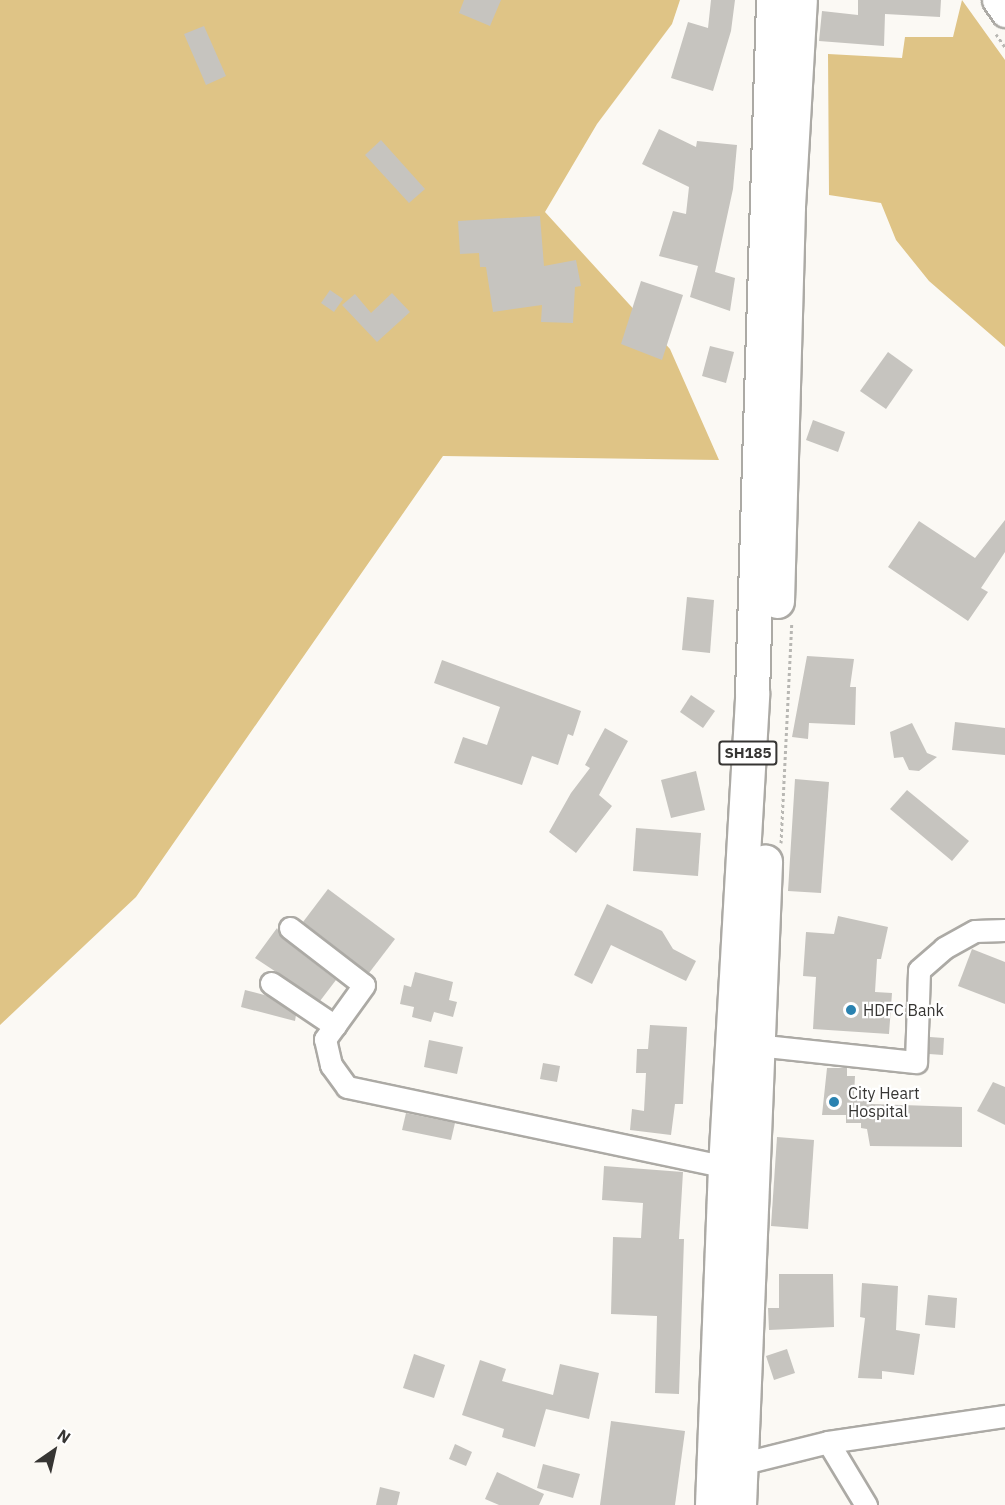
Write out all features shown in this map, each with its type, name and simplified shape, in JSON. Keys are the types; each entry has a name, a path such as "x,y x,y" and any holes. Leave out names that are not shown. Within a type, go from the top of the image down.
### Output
{"main road":[{"name":"SH185","path":"739,1505 732,1444 725,1167 752,693 773,0"},
{"name":"SH185","path":"712,1505 732,1444 756,1045 776,642 788,206 800,0"}],"street":[{"path":"996,0 1005,13"},
{"path":"290,928 364,986 325,1039 331,1065 347,1087 725,1167"},
{"path":"756,1045 916,1062 919,970 944,948 975,931 1005,930"},
{"path":"271,982 335,1026"},
{"path":"732,1444 828,1442 1005,1416"},
{"path":"828,1442 866,1505"}],"path":[{"path":"780,852 792,618"}],"shaded area":[{"path":"0,0 680,0 672,24 597,124 545,212 670,349 719,460 443,456 136,897 0,1025"},
{"path":"962,0 1005,60 1005,347 929,281 896,240 881,203 829,195 828,54 902,58 905,37 953,37"}],"building":[{"path":"464,0 501,0 490,26 459,13"},
{"path":"711,0 735,0 731,31 713,91 671,78 688,22 708,28"},
{"path":"858,0 941,0 940,17 885,14 884,46 819,41 822,11 858,15"},
{"path":"204,26 226,76 206,85 184,34"},
{"path":"659,129 696,147 697,141 737,145 733,189 715,272 735,278 730,311 690,297 698,266 659,256 673,211 686,214 689,187 642,164"},
{"path":"381,140 425,189 409,203 365,155"},
{"path":"540,216 544,266 576,260 581,286 575,287 573,323 541,322 542,305 493,312 486,267 480,267 479,253 460,254 458,221"},
{"path":"641,281 683,295 662,360 621,344"},
{"path":"330,290 343,299 334,312 321,303"},
{"path":"392,293 410,312 377,342 342,305 355,294 371,313"},
{"path":"710,346 734,352 726,383 702,376"},
{"path":"888,352 913,370 886,409 860,391"},
{"path":"813,420 845,432 838,452 806,440"},
{"path":"1005,520 1005,552 981,588 988,592 968,621 888,567 919,521 975,558"},
{"path":"687,597 714,600 710,653 682,650"},
{"path":"807,656 854,659 850,687 856,687 855,725 809,723 808,739 792,737"},
{"path":"442,660 581,711 573,736 568,734 558,765 532,756 522,785 454,763 463,737 487,745 500,707 434,683"},
{"path":"691,695 715,711 703,728 680,712"},
{"path":"955,722 1005,728 1005,755 952,750"},
{"path":"912,723 927,753 937,757 919,771 909,770 903,757 894,758 890,732"},
{"path":"605,728 628,741 599,795 612,806 576,853 549,832 571,793 590,768 585,765"},
{"path":"696,771 705,810 671,818 661,780"},
{"path":"795,779 829,782 821,893 788,891"},
{"path":"907,790 969,841 952,861 890,809"},
{"path":"636,828 701,833 698,876 633,871"},
{"path":"328,889 395,939 369,973 303,922"},
{"path":"607,904 662,931 673,949 696,961 686,981 611,945 592,984 574,975"},
{"path":"838,916 888,927 881,959 877,959 875,992 892,993 889,1034 813,1029 816,977 803,976 806,932 834,934"},
{"path":"277,928 282,938 336,980 320,1001 255,958"},
{"path":"972,949 1005,962 1005,1004 958,986"},
{"path":"415,972 453,982 449,1000 457,1002 453,1017 434,1012 431,1022 412,1017 414,1007 400,1004 404,985 411,987"},
{"path":"245,990 268,996 296,1015 295,1021 241,1007"},
{"path":"650,1025 687,1027 683,1104 675,1104 671,1135 630,1130 632,1109 644,1111 646,1073 636,1073 637,1049 648,1049"},
{"path":"930,1037 944,1038 943,1055 929,1054"},
{"path":"429,1040 463,1047 457,1074 424,1067"},
{"path":"543,1063 560,1066 557,1082 540,1079"},
{"path":"827,1068 847,1068 847,1076 855,1076 854,1095 871,1095 872,1104 962,1107 962,1147 870,1146 867,1129 861,1128 861,1123 846,1123 846,1115 822,1115"},
{"path":"993,1082 1005,1087 1005,1125 977,1111"},
{"path":"406,1113 455,1123 451,1140 402,1130"},
{"path":"777,1137 814,1140 808,1229 771,1226"},
{"path":"604,1166 683,1172 679,1239 684,1239 679,1394 655,1393 657,1316 611,1314 613,1237 641,1238 643,1203 602,1200"},
{"path":"779,1274 833,1274 834,1327 769,1330 768,1308 779,1308"},
{"path":"862,1283 898,1286 896,1330 920,1334 914,1375 882,1371 882,1379 858,1378 865,1318 860,1317"},
{"path":"928,1295 957,1298 955,1328 925,1325"},
{"path":"787,1349 795,1373 774,1380 766,1356"},
{"path":"414,1354 445,1365 434,1398 403,1388"},
{"path":"480,1360 506,1369 502,1381 553,1395 560,1364 599,1373 589,1419 546,1409 535,1447 502,1437 504,1429 462,1415"},
{"path":"611,1421 685,1431 675,1505 600,1505"},
{"path":"455,1444 472,1452 466,1466 449,1459"},
{"path":"543,1464 580,1474 573,1498 537,1488"},
{"path":"497,1472 544,1494 539,1505 499,1505 485,1499"},
{"path":"380,1487 400,1492 397,1505 376,1505"}],"place":[{"name":"HDFC Bank","path":"851,1010"},
{"name":"City Heart Hospital","path":"834,1102"}]}
